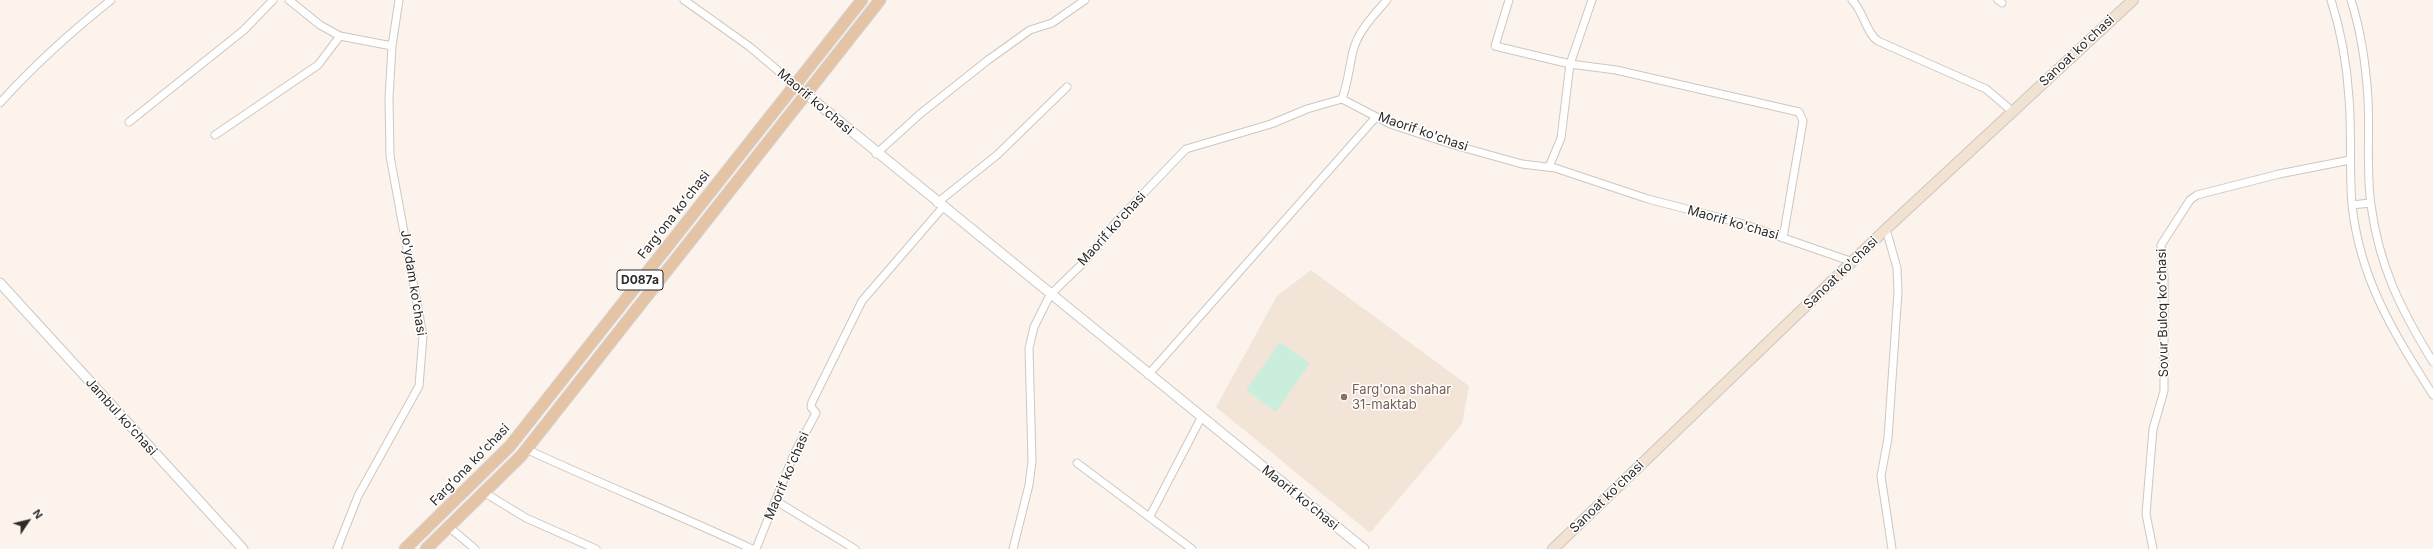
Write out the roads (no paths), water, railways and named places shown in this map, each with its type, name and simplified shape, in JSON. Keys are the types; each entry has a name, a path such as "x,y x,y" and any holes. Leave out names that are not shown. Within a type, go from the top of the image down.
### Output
{"main road":[{"name":"Fargʻona koʻchasi","path":"405,549 510,446 862,0"},
{"name":"D087a","path":"426,549 485,493 526,449 880,0"},
{"name":"Sanoat ko'chasi","path":"1553,549 1886,229 2133,0"}],"street":[{"path":"0,103 19,81 59,43 111,0"},
{"path":"129,122 244,30 273,0"},
{"path":"289,0 320,25 340,36 392,46"},
{"name":"Jo'ydam ko'chasi","path":"338,549 358,496 420,386 424,336 390,156 389,98 392,46 399,0"},
{"name":"Maorif ko'chasi","path":"684,0 750,47 876,154 1364,549"},
{"path":"876,154 920,114 988,60 1030,30 1052,22 1085,0"},
{"path":"1342,99 1348,83 1353,50 1367,23 1387,0"},
{"path":"1509,0 1495,46 1570,64 1616,70 1799,112 1803,121 1783,238"},
{"path":"1549,167 1561,138 1570,64 1592,0"},
{"path":"1852,0 1860,8 1873,38 1986,89 2012,111"},
{"path":"2331,0 2344,53 2350,100 2352,205 2360,250 2373,291 2391,329 2433,395"},
{"path":"2350,0 2362,50 2368,98 2370,203 2377,245 2390,284 2407,320 2433,362"},
{"path":"215,135 318,66 340,36"},
{"path":"940,205 997,155 1067,87"},
{"name":"Maorif ko'chasi","path":"1050,295 1082,264 1117,221 1186,149 1271,124 1308,109 1342,99 1390,124 1454,145 1522,164 1549,167 1648,199 1740,223 1853,262"},
{"path":"1148,375 1376,117"},
{"name":"Sovur Buloq koʻchasi","path":"2153,549 2146,514 2153,429 2164,391 2164,278 2161,245 2190,200 2197,195 2279,174 2350,160"},
{"path":"2352,205 2370,203"},
{"name":"Maorif ko'chasi","path":"756,549 794,454 816,413 812,407 812,402 862,301 940,205"},
{"path":"1886,229 1897,268 1898,292 1888,438 1881,476 1892,549"},
{"name":"Jambul koʻchasi","path":"0,283 243,549"},
{"path":"1013,549 1029,485 1032,461 1029,348 1034,327 1050,295"},
{"path":"1150,516 1201,418"},
{"path":"526,449 583,475 662,507 752,549"},
{"path":"1077,463 1150,516 1192,549"},
{"path":"485,493 526,518 596,549"},
{"path":"776,501 855,549"},
{"path":"449,527 475,549"}],"place":[{"name":"Farg'ona shahar 31-maktab","path":"1344,397"}]}
